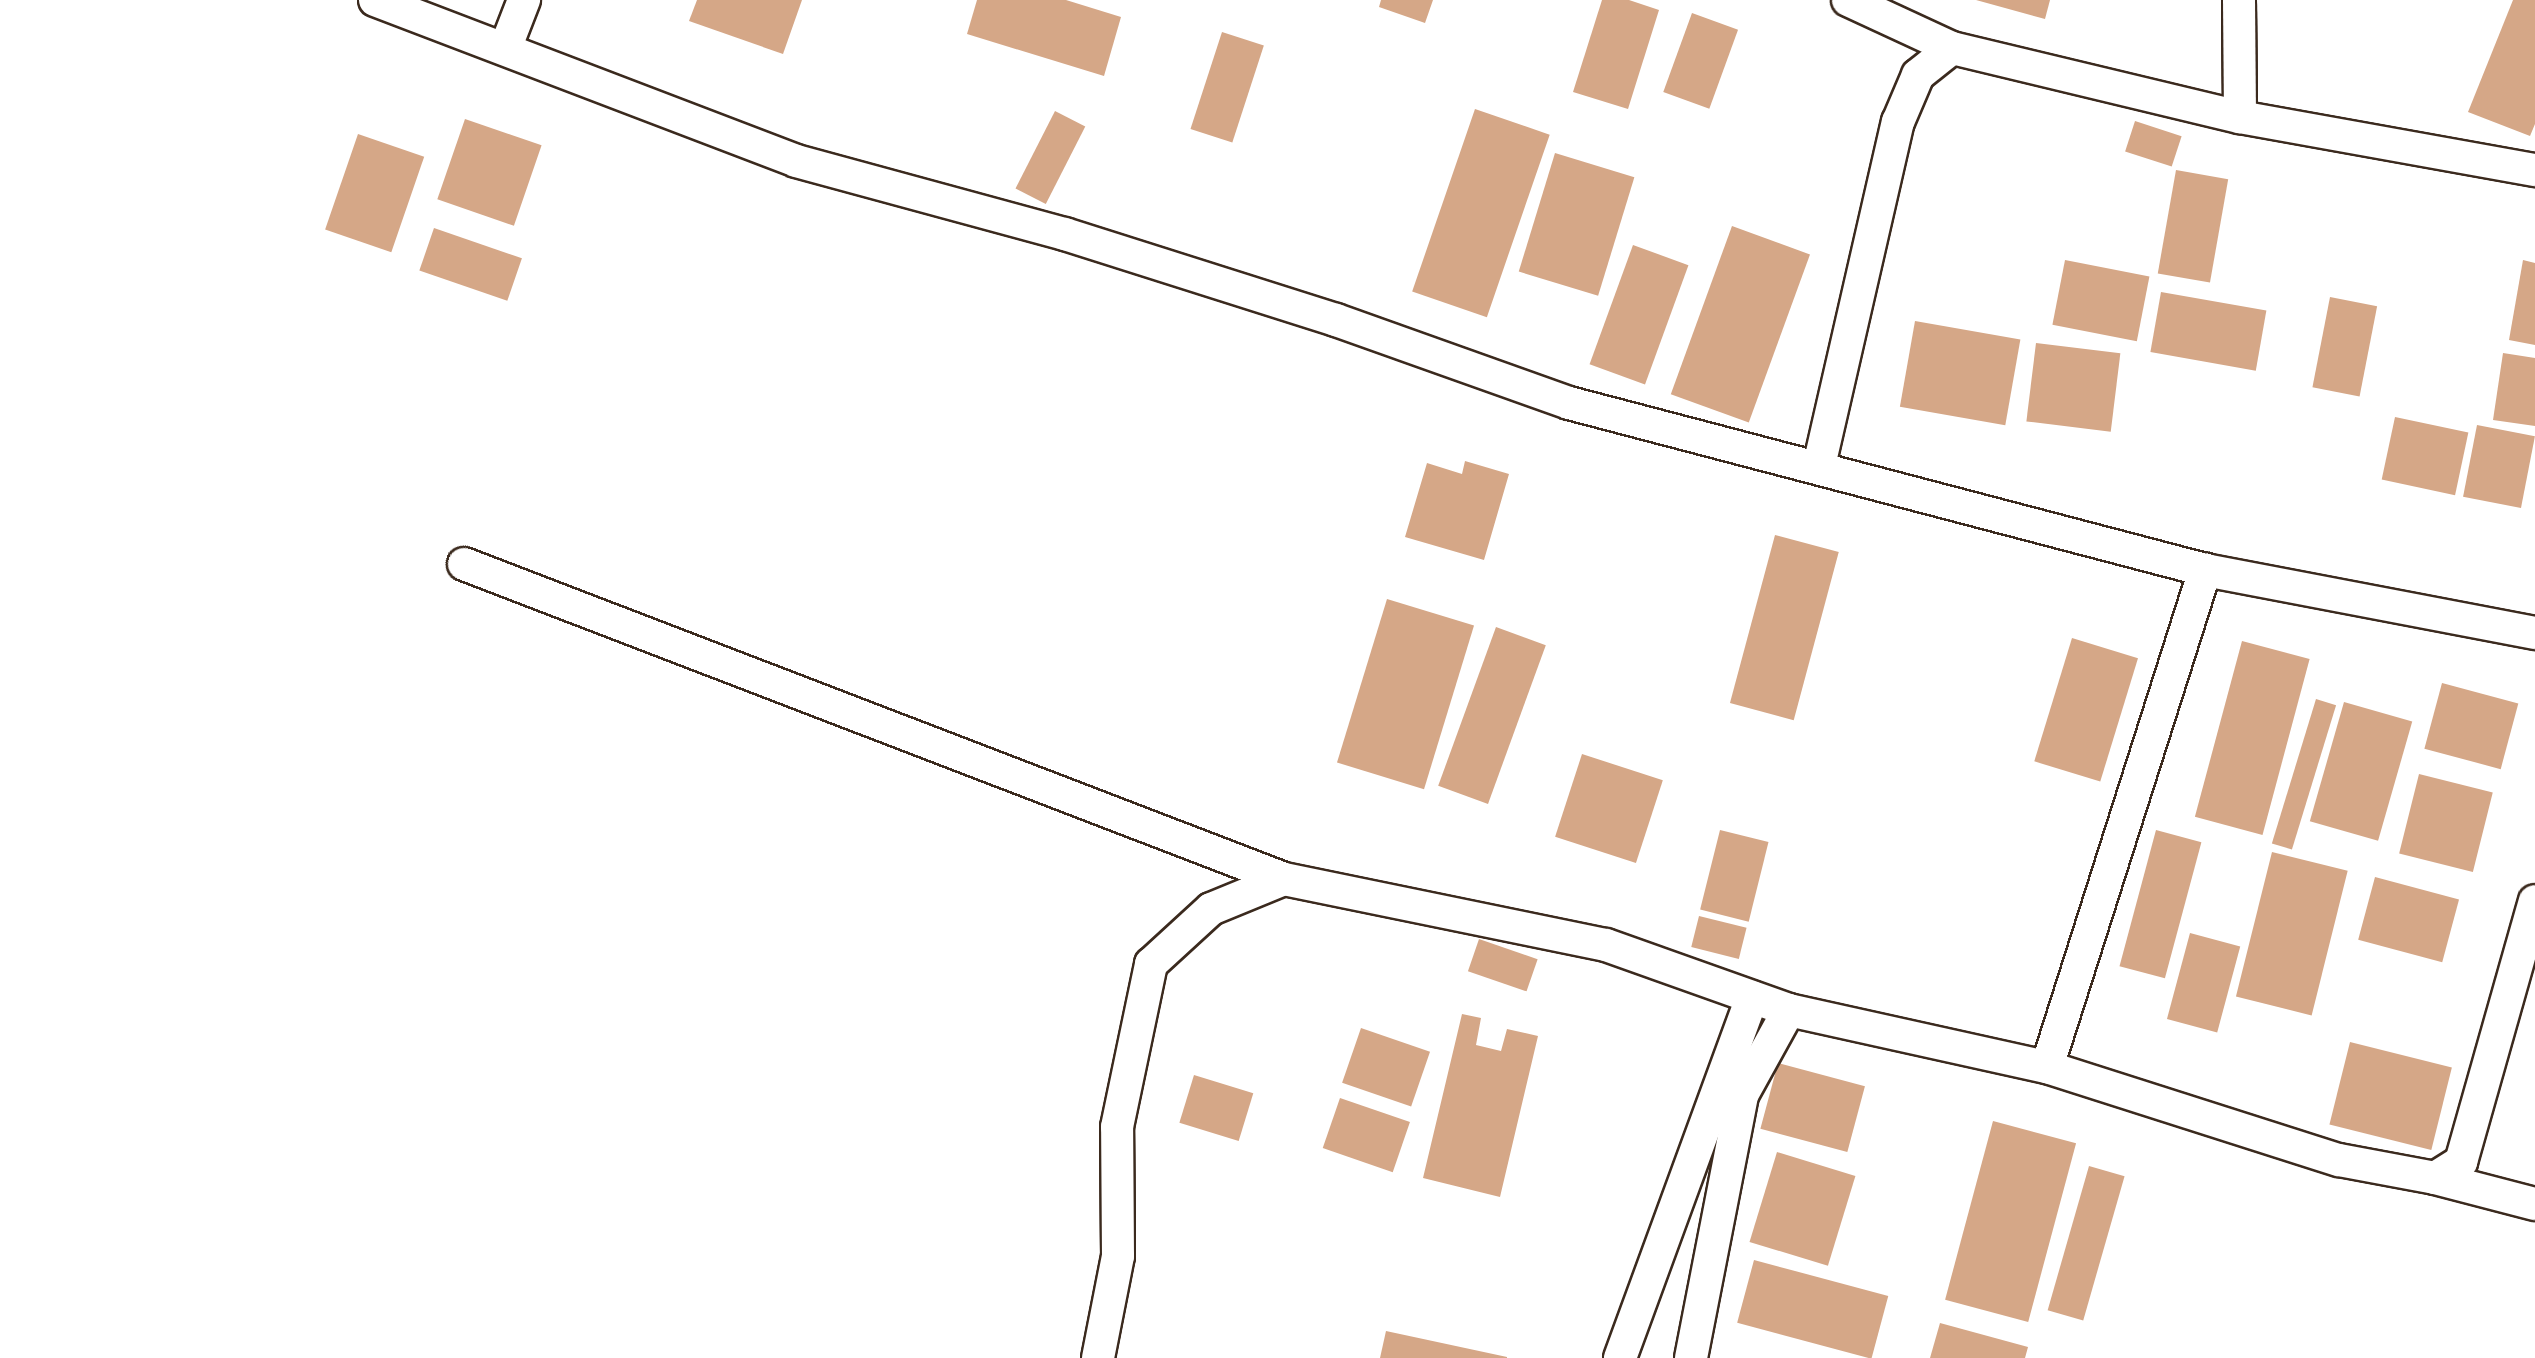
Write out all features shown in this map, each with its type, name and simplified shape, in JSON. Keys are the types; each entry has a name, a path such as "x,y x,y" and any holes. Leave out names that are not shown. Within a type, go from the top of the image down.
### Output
{"street":[{"path":"375,0 796,161 1065,234 1336,320 1569,403 1819,466 2205,570 2535,633"},
{"path":"505,49 524,0"},
{"path":"1848,0 1952,48 2241,117 2535,170"},
{"path":"2239,0 2241,117"},
{"path":"1819,466 1898,122 1918,75 1952,48"},
{"path":"464,564 1284,879 1606,945 1789,1010 2047,1067 2339,1160 2435,1178 2535,1205"},
{"path":"2047,1067 2205,570"},
{"path":"1098,1358 1118,1256 1117,1127 1151,964 1211,909 1284,879"},
{"path":"2435,1178 2461,1162 2535,901"},
{"path":"1620,1358 1752,997"},
{"path":"1691,1358 1742,1095 1789,1010"}],"building":[{"path":"697,0 802,0 783,54 689,21"},
{"path":"977,0 1066,0 1121,17 1104,76 967,34"},
{"path":"1381,0 1433,0 1425,23 1379,7"},
{"path":"1602,0 1629,0 1659,10 1628,109 1573,92"},
{"path":"1976,0 2050,0 2045,19"},
{"path":"2513,0 2535,0 2535,124 2530,136 2468,112"},
{"path":"1692,13 1738,30 1709,109 1663,92"},
{"path":"1222,32 1264,46 1232,143 1190,129"},
{"path":"1475,109 1550,135 1487,317 1412,291"},
{"path":"1055,111 1085,126 1046,204 1016,189"},
{"path":"465,119 542,145 514,226 437,199"},
{"path":"2135,121 2182,136 2172,167 2125,151"},
{"path":"358,134 424,157 391,252 325,229"},
{"path":"1555,153 1634,177 1598,296 1519,272"},
{"path":"2176,170 2228,179 2210,283 2158,273"},
{"path":"1732,226 1810,254 1749,423 1671,394"},
{"path":"434,228 522,258 507,301 419,271"},
{"path":"1633,245 1688,265 1645,385 1590,364"},
{"path":"2065,260 2149,276 2137,341 2052,325"},
{"path":"2523,260 2535,263 2535,345 2509,340"},
{"path":"2161,292 2266,311 2256,371 2150,352"},
{"path":"2330,297 2377,306 2360,396 2312,387"},
{"path":"1915,321 2020,340 2005,425 1900,407"},
{"path":"2036,343 2120,353 2111,432 2026,421"},
{"path":"2503,353 2535,358 2535,426 2493,420"},
{"path":"2395,417 2468,433 2455,495 2382,480"},
{"path":"2477,425 2535,436 2521,508 2463,497"},
{"path":"1465,461 1509,474 1484,560 1405,537 1427,463 1462,474"},
{"path":"1775,535 1839,552 1794,720 1730,703"},
{"path":"1387,599 1474,626 1424,789 1337,763"},
{"path":"1496,627 1546,645 1488,804 1438,786"},
{"path":"2072,638 2138,658 2100,782 2034,761"},
{"path":"2242,641 2310,659 2263,835 2195,817"},
{"path":"2442,683 2518,703 2501,769 2424,749"},
{"path":"2316,699 2336,705 2292,850 2272,843"},
{"path":"2344,702 2412,722 2378,841 2310,821"},
{"path":"1582,754 1663,780 1636,863 1555,837"},
{"path":"2419,774 2493,792 2473,872 2399,854"},
{"path":"1720,830 1769,842 1749,922 1700,910"},
{"path":"2156,830 2201,842 2165,978 2120,966"},
{"path":"2272,852 2348,871 2312,1015 2236,997"},
{"path":"2375,877 2459,900 2442,962 2358,940"},
{"path":"1699,916 1747,928 1739,959 1691,947"},
{"path":"2190,933 2240,946 2217,1032 2167,1019"},
{"path":"1479,939 1538,959 1527,991 1468,971"},
{"path":"1462,1014 1481,1018 1476,1045 1501,1051 1507,1029 1538,1036 1500,1197 1423,1178"},
{"path":"1361,1028 1430,1052 1411,1107 1342,1083"},
{"path":"2350,1042 2452,1067 2431,1150 2329,1124"},
{"path":"1778,1063 1865,1086 1847,1152 1760,1129"},
{"path":"1194,1075 1253,1093 1239,1141 1179,1123"},
{"path":"1340,1098 1410,1122 1393,1172 1323,1148"},
{"path":"1993,1121 2076,1143 2028,1322 1945,1300"},
{"path":"1777,1152 1855,1176 1828,1266 1750,1242"},
{"path":"2089,1166 2125,1176 2083,1320 2048,1310"},
{"path":"1754,1260 1888,1296 1872,1358 1737,1323"},
{"path":"1940,1323 2028,1347 2025,1358 1930,1358"},
{"path":"1386,1331 1507,1357 1507,1358 1380,1358"}]}
